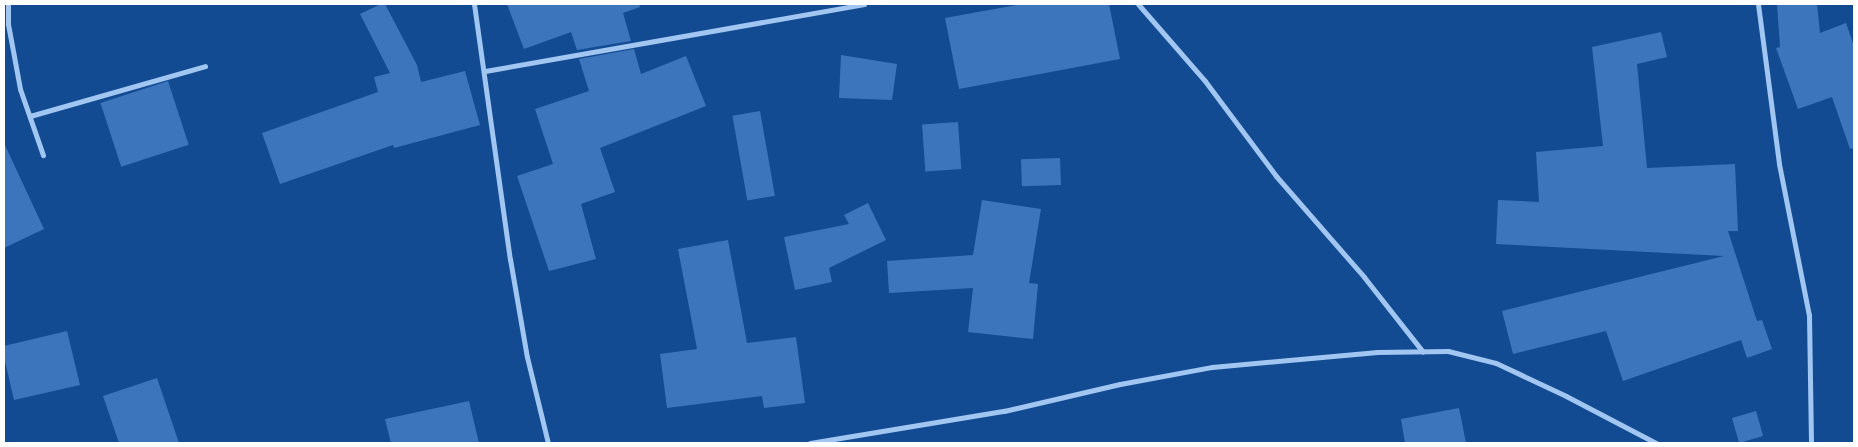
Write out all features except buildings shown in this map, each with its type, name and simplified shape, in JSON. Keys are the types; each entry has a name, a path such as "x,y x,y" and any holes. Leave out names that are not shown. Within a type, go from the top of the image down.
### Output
{"street":[{"path":"8,4 8,24 20,89 43,155"},
{"path":"474,4 485,71 510,259 529,366 548,443"},
{"path":"485,71 864,4"},
{"path":"1138,4 1205,81 1276,176 1364,277 1423,352"},
{"path":"1758,4 1779,164 1809,316 1811,443"},
{"path":"30,116 205,66"},
{"path":"810,443 1004,411 1120,384 1212,367 1377,352 1448,352 1496,363 1566,396 1656,443"}]}
